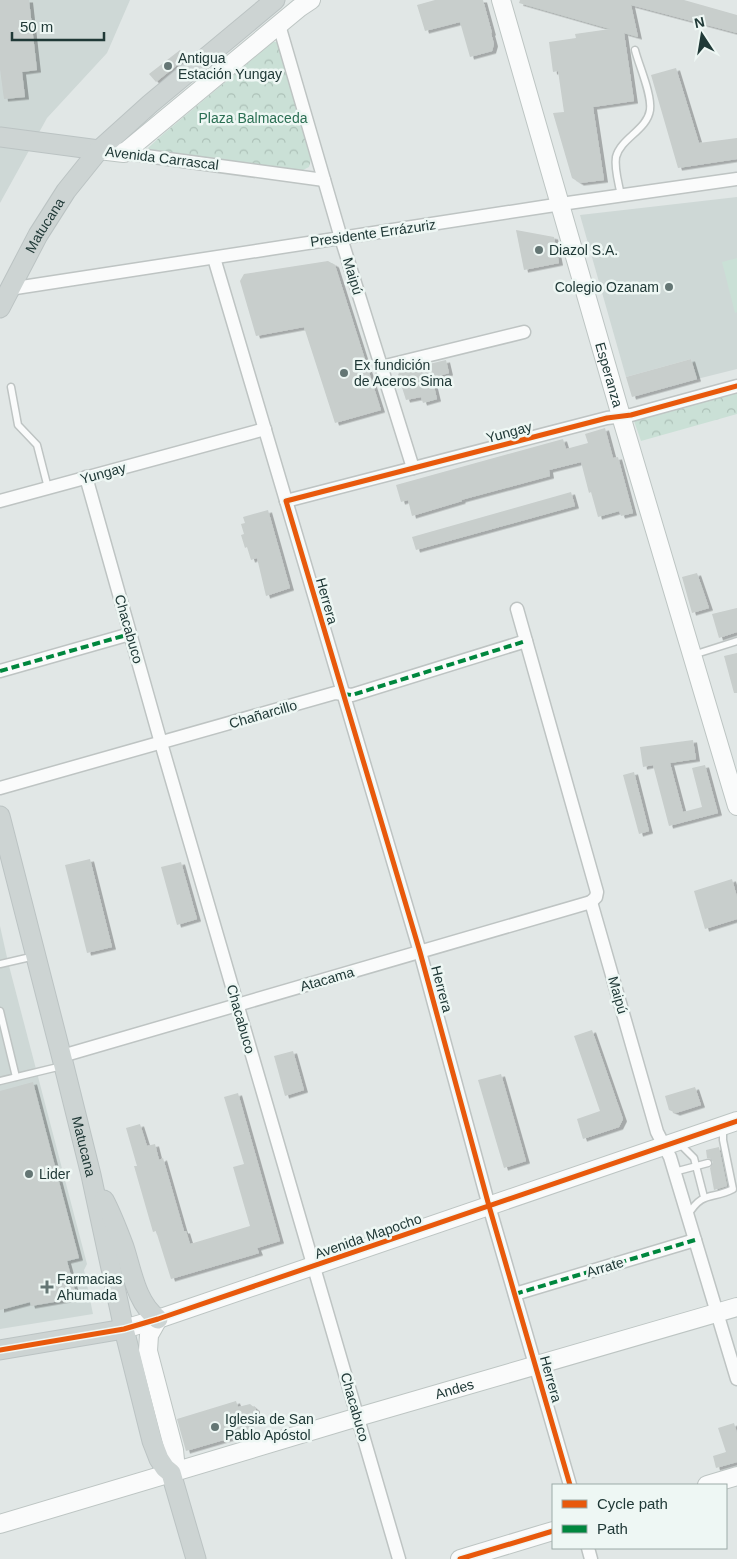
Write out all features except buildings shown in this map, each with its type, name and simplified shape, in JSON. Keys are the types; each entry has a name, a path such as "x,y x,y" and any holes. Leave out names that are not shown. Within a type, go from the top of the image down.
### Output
{"main road":[{"name":"Matucana","path":"0,308 38,235 66,191 99,150 150,104 275,0"},
{"path":"124,153 311,0"},
{"name":"Esperanza","path":"501,0 621,416 737,806"},
{"name":"Avenida Carrascal","path":"0,136 124,153"},
{"name":"Matucana","path":"0,816 91,1175 124,1329 155,1450 164,1468 171,1473"},
{"name":"Avenida Mapocho","path":"0,1350 124,1329 158,1319 733,1122"},
{"path":"91,1175 115,1224 138,1294 151,1315 158,1319"},
{"name":"Andes","path":"0,1524 358,1417 737,1307"},
{"name":"Matucana","path":"158,1319 149,1335 148,1351 174,1450 175,1460 171,1473 196,1559"},
{"path":"710,1484 737,1476"},
{"path":"460,1559 552,1531"}],"street":[{"name":"Maipú","path":"279,25 341,238 413,468"},
{"name":"Avenida Carrascal","path":"124,153 324,180"},
{"name":"Presidente Errázuriz","path":"9,289 737,179"},
{"name":"Herrera","path":"214,258 420,952 488,1206 570,1484"},
{"path":"381,367 524,332"},
{"name":"Yungay","path":"286,501 607,418 631,415 737,386"},
{"name":"Yungay","path":"0,501 265,428"},
{"name":"Chacabuco","path":"86,477 161,743 399,1559"},
{"name":"Maipú","path":"517,610 596,889 596,897 591,902 657,1132 671,1144 674,1172 737,1379"},
{"path":"0,671 130,634"},
{"name":"Chañarcillo","path":"0,788 335,693 352,695 526,641"},
{"name":"Atacama","path":"63,1061 237,1005 591,902"},
{"name":"Arrate","path":"515,1294 695,1240"}],"lane":[{"path":"621,196 616,157 622,147 646,121 650,109 649,96 634,50"},
{"path":"11,387 18,425 37,445 48,488"},
{"path":"692,655 737,641"},
{"path":"0,964 36,956"},
{"path":"0,1015 16,1077"},
{"path":"0,1080 16,1077 63,1061"},
{"path":"688,1216 704,1197 733,1189 725,1158 723,1133 733,1122"},
{"path":"671,1144 688,1150 697,1166 704,1197"},
{"path":"674,1172 708,1163"}],"shaded area":[{"path":"0,0 130,0 107,53 47,118 0,203"},
{"name":"Colegio Ozanam","path":"737,197 737,369 697,379 691,359 626,377 580,215"},
{"name":"Lider","path":"0,926 87,1264 84,1270 93,1314 0,1329"}],"green space":[{"name":"Plaza Balmaceda","path":"273,42 279,44 311,159 309,167 303,170 295,170 149,150 148,148 161,136"},
{"path":"737,258 737,312 735,313 722,262"},
{"path":"737,392 737,414 641,441 634,421"}],"marked path":[{"path":"0,671 130,634"},
{"path":"343,694 352,695 526,641"},
{"path":"515,1294 695,1240"}],"cycle path":[{"path":"570,1484 489,1206 420,952 286,501 607,418 631,415 737,386"},
{"path":"0,1350 124,1329 158,1319 737,1121"},
{"path":"460,1559 552,1531"}],"place":[{"name":"Antigua Estación Yungay","path":"168,66"},
{"name":"Diazol S.A.","path":"539,250"},
{"name":"Colegio Ozanam","path":"669,287"},
{"name":"Ex fundición de Aceros Sima","path":"344,373"},
{"name":"Lider","path":"29,1174"},
{"name":"Farmacias Ahumada","path":"47,1287"},
{"name":"Iglesia de San Pablo Apóstol","path":"215,1427"}]}
